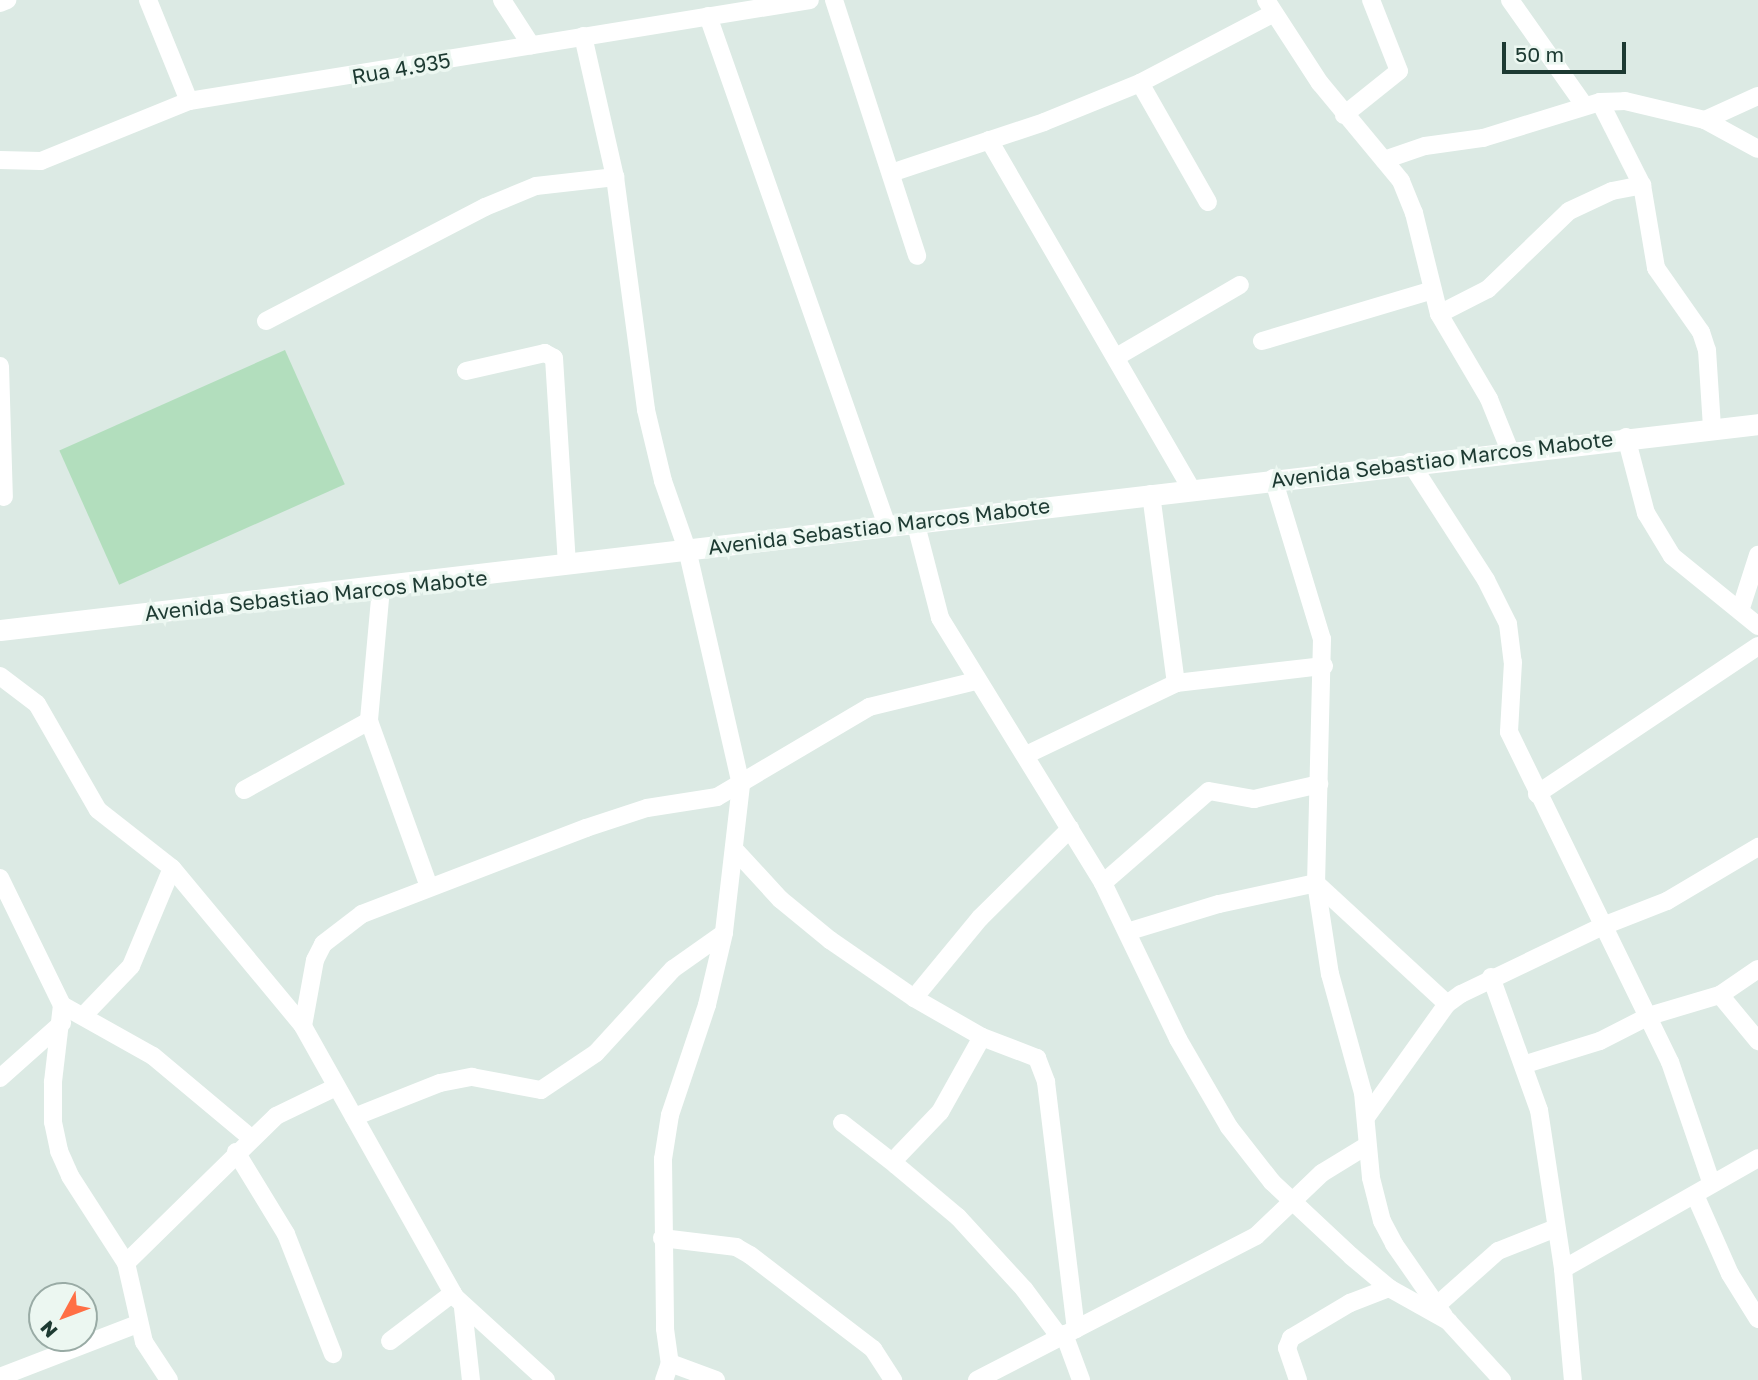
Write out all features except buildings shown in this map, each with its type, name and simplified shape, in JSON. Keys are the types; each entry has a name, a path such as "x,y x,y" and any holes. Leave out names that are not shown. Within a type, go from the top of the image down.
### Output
{"main road":[{"name":"Avenida Sebastiao Marcos Mabote","path":"0,630 382,588 886,523 1758,424"}],"street":[{"path":"0,4 7,0"},
{"path":"502,0 531,45"},
{"name":"Rua 4.935","path":"0,160 53,157 189,101 804,0"},
{"path":"834,0 917,256"},
{"path":"1345,115 1399,71 1371,0"},
{"path":"1510,0 1592,103 1642,185 1656,268 1701,332 1707,349 1712,428"},
{"path":"155,2 189,101"},
{"path":"891,173 989,140 1140,83 1270,7 1345,115 1401,181 1414,213 1439,314 1489,399 1510,451"},
{"path":"708,16 886,523"},
{"path":"583,36 615,177 646,410 663,481 687,549 741,785 724,933 707,1005 670,1115 663,1159 662,1238 667,1371 716,1380"},
{"path":"1140,83 1208,202"},
{"path":"1705,120 1758,96"},
{"path":"1384,160 1425,146 1483,138 1592,103 1625,101 1705,120 1758,149"},
{"path":"989,140 1118,356 1192,489"},
{"path":"266,321 485,207 536,186 615,177"},
{"path":"1439,314 1488,289 1569,211 1612,191 1642,185"},
{"path":"1118,356 1240,285"},
{"path":"1262,341 1433,290"},
{"path":"466,371 545,354 554,358 567,565"},
{"path":"0,366 4,497"},
{"path":"1626,437 1646,513 1672,555 1758,626"},
{"path":"1410,462 1486,580 1507,624 1513,662 1509,732 1537,794 1649,1016 1685,1101 1711,1182"},
{"path":"1273,478 1322,639 1324,666 1315,883 1330,974 1367,1116 1367,1146 1382,1221 1436,1306 1502,1380"},
{"path":"1152,494 1176,683"},
{"path":"915,521 940,618 976,681 1027,755 1103,883 1130,931 1201,1080 1254,1161 1294,1203 1389,1288 1448,1321"},
{"path":"1740,611 1758,555"},
{"path":"382,588 369,722 429,887"},
{"path":"1537,794 1758,646"},
{"path":"1027,755 1176,683 1324,666"},
{"path":"0,676 37,704 98,810 172,868 303,1026 458,1300 546,1380"},
{"path":"303,1026 315,960 323,944 362,914 610,820 647,808 717,797 869,708 976,681"},
{"path":"244,790 369,722"},
{"path":"1103,883 1209,791 1254,799 1319,784"},
{"path":"914,998 980,918 1070,829"},
{"path":"1367,1116 1447,1004 1491,977 1689,890 1758,848"},
{"path":"735,850 773,892 820,932 914,998 982,1037 1028,1052 1042,1066 1066,1333 1081,1380"},
{"path":"84,1015 131,967 172,868"},
{"path":"1130,931 1219,904 1315,883"},
{"path":"1315,883 1447,1004"},
{"path":"1,885 62,1014 53,1082 53,1122 60,1151 70,1176 125,1263 137,1324 169,1380"},
{"path":"354,1117 440,1083 472,1077 541,1090 596,1053 673,969 724,933"},
{"path":"1526,1064 1600,1041 1649,1016 1720,995 1758,969"},
{"path":"1491,977 1526,1064 1539,1110 1563,1269 1573,1380"},
{"path":"1720,995 1758,1041"},
{"path":"0,1078 62,1014 84,1015 153,1056 251,1138"},
{"path":"896,1165 895,1159 940,1112 982,1037"},
{"path":"125,1263 236,1152 276,1116 336,1087"},
{"path":"842,1123 958,1217 1066,1333"},
{"path":"977,1380 1256,1236 1294,1203 1322,1172 1367,1146"},
{"path":"236,1152 286,1234 332,1354"},
{"path":"1563,1269 1695,1195 1711,1182 1758,1158"},
{"path":"1695,1195 1730,1274 1758,1319"},
{"path":"1436,1306 1499,1251 1556,1228"},
{"path":"662,1238 736,1247 750,1255 873,1349 893,1380"},
{"path":"1298,1380 1287,1348 1291,1338 1350,1303 1389,1288"},
{"path":"390,1340 458,1300"},
{"path":"458,1300 471,1380"},
{"path":"0,1377 137,1324"}],"green space":[{"path":"285,350 345,484 119,585 59,450"}]}
